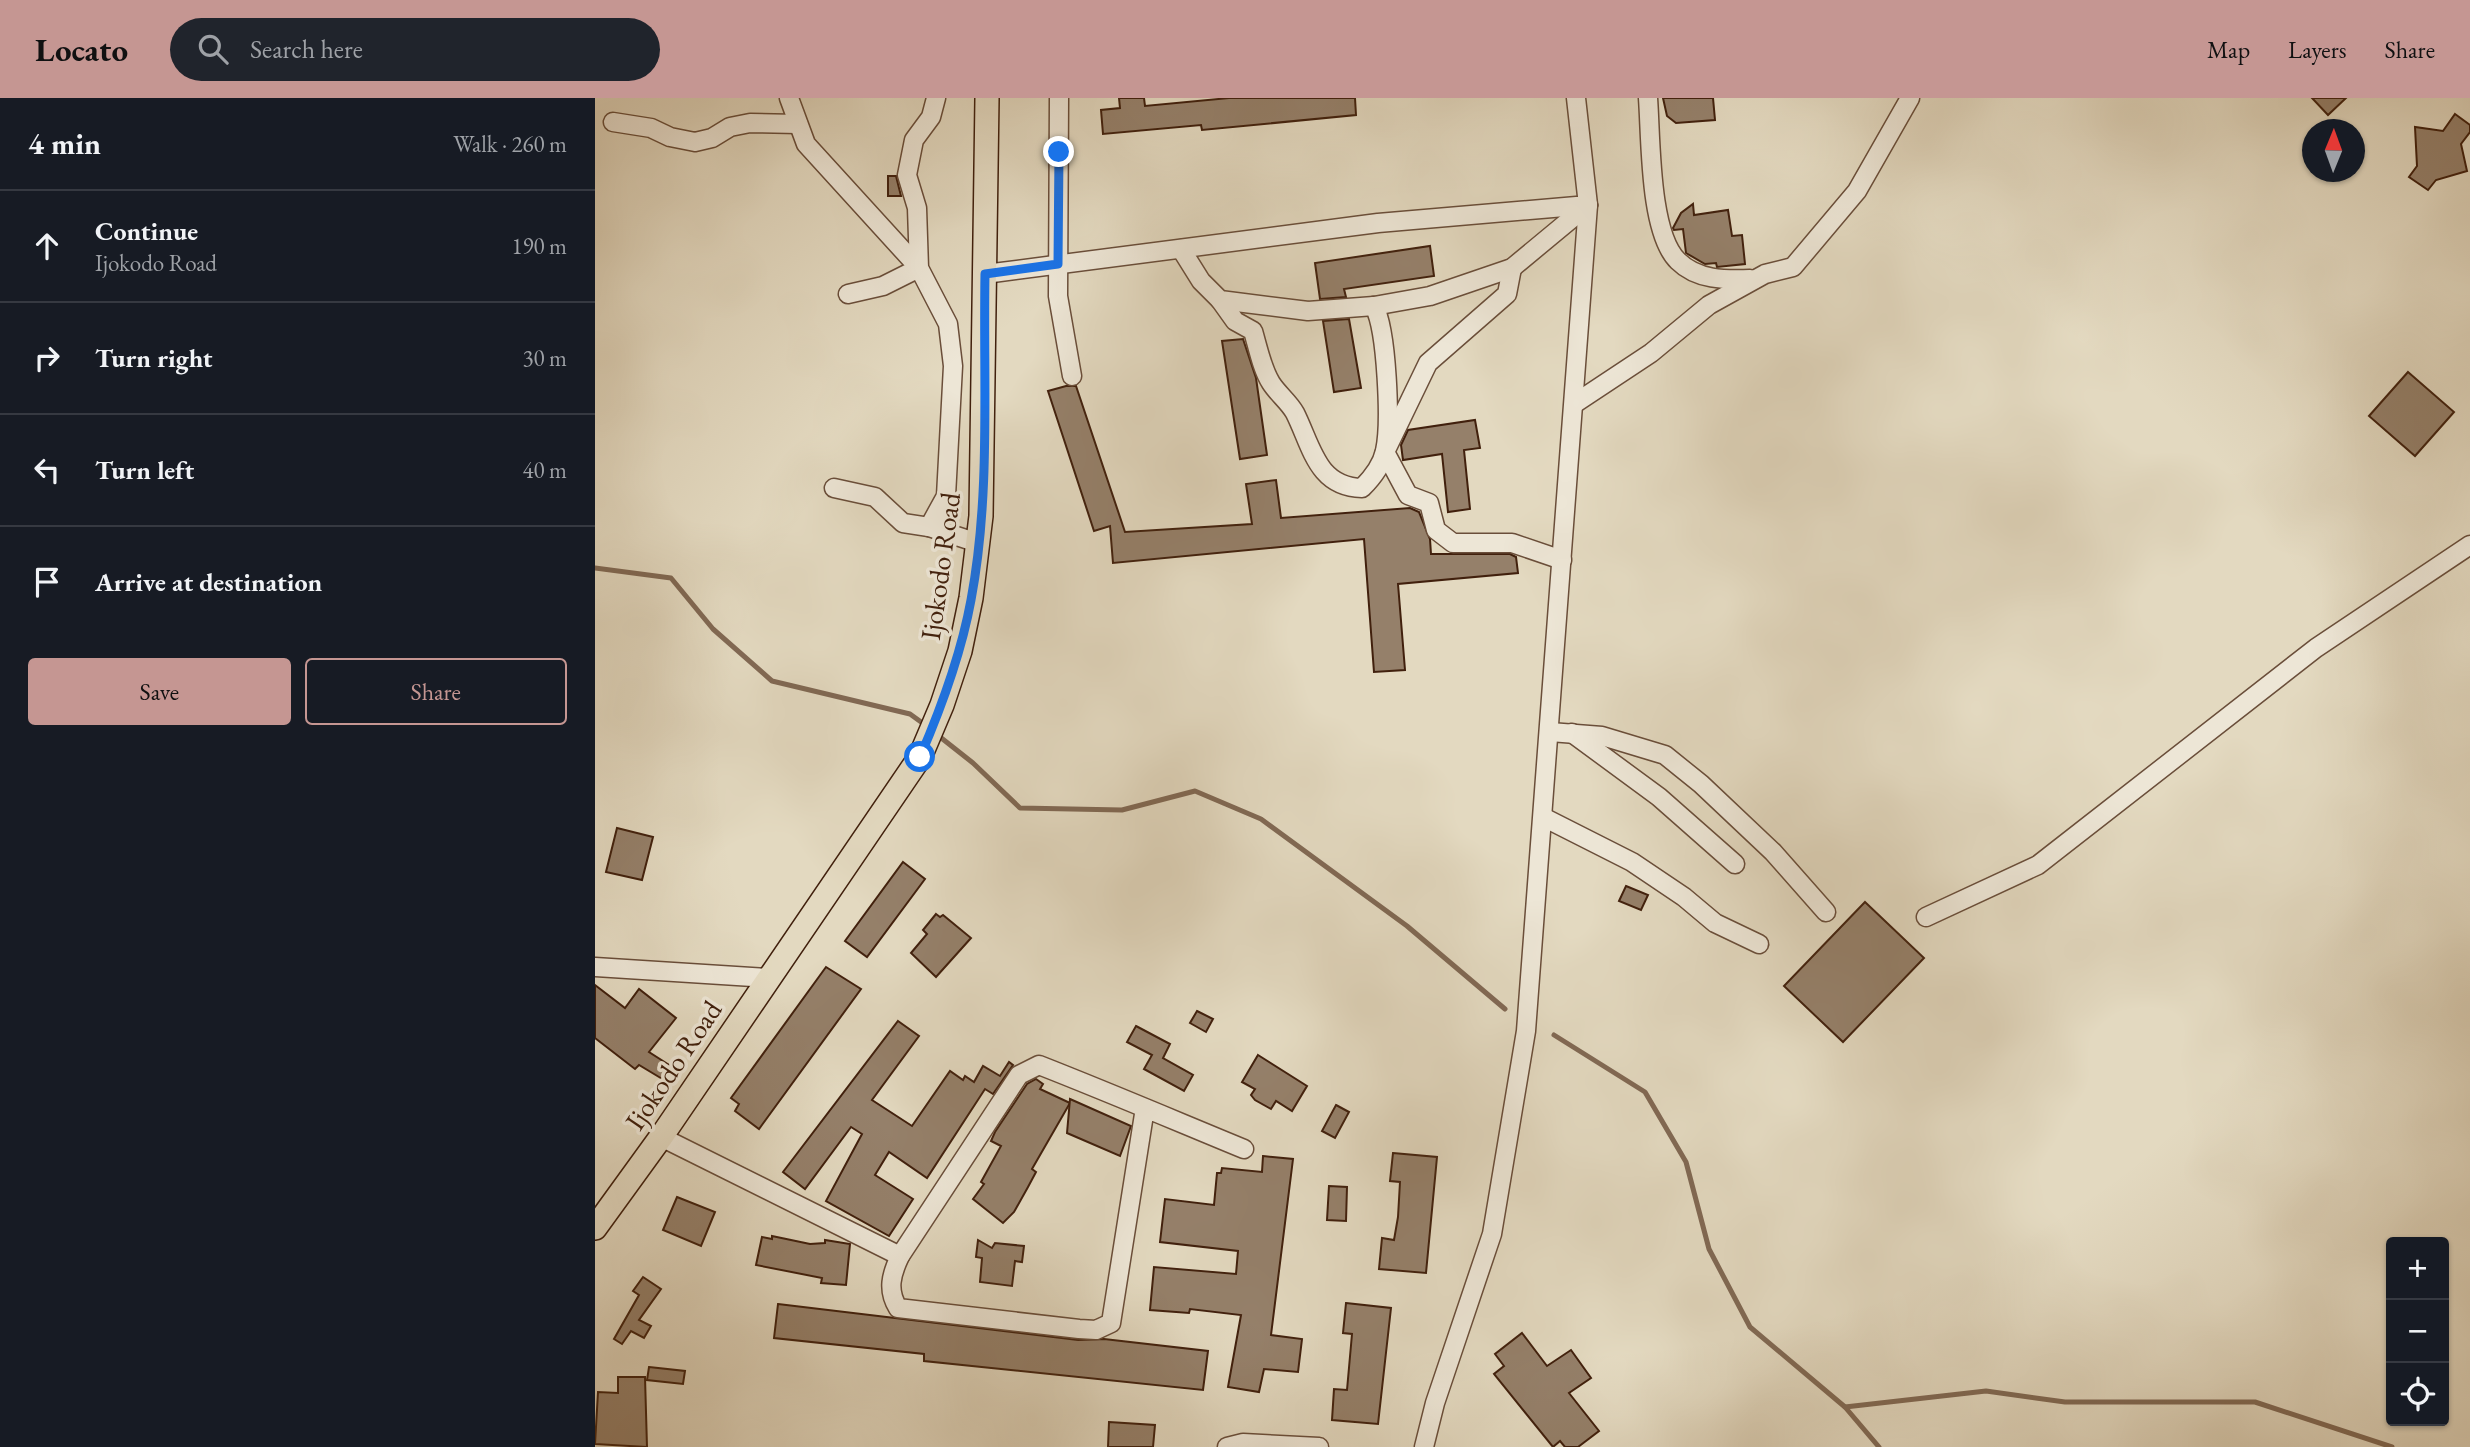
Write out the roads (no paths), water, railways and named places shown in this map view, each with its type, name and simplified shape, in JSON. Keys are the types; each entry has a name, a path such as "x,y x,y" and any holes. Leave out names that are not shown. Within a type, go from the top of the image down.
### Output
{"main road":[{"name":"Ijokodo Road","path":"595,1228 661,1137 920,757 942,705 971,598 978,543 987,98"}],"street":[{"path":"789,98 806,144 919,268 948,324 953,366 946,496 929,527"},
{"path":"919,268 917,208 907,175 914,140 931,117 936,98"},
{"path":"1059,98 1058,296 1072,376"},
{"path":"1425,1447 1435,1403 1492,1234 1526,1031 1588,205 1576,98"},
{"path":"1649,98 1654,200 1676,260 1694,272 1722,280 1756,279"},
{"path":"1574,404 1618,372 1651,353 1709,305 1756,279 1793,267 1857,191 1910,98"},
{"path":"613,122 651,128 670,137 695,142 712,138 730,127 750,122 798,124"},
{"path":"985,274 1378,223 1588,205"},
{"path":"1220,300 1308,311 1374,306 1430,296 1512,268 1588,205"},
{"path":"1181,248 1201,281 1220,300 1235,321 1253,331 1269,381 1294,412 1314,460 1332,481 1349,488 1362,488 1375,474 1428,363 1507,294 1512,268"},
{"path":"848,294 883,286 919,268"},
{"path":"1374,306 1381,318 1386,363 1385,452 1408,495 1429,503 1436,530 1453,543 1511,543 1562,560"},
{"path":"834,488 875,497 903,523 929,527 978,543"},
{"path":"1926,917 2038,865 2316,648 2470,545"},
{"path":"1550,732 1602,736 1665,755 1701,784 1773,852 1826,912"},
{"path":"1572,733 1659,797 1723,850 1735,864"},
{"path":"1543,817 1632,862 1684,897 1715,923 1759,944"},
{"path":"595,967 767,978"},
{"path":"1145,1108 1111,1323 1096,1330 1079,1329 898,1308 890,1295 894,1270 900,1256 1019,1075 1030,1068 1038,1065 1145,1108 1244,1149"},
{"path":"661,1137 900,1256"},
{"path":"1227,1447 1243,1443 1319,1447"}],"waterway":[{"path":"595,568 671,578 713,629 772,681 910,714 928,727"},
{"path":"935,733 973,763 1020,808 1122,810 1195,791 1261,819 1407,926 1505,1009"},
{"path":"1554,1035 1645,1092 1686,1162 1709,1249 1750,1327 1845,1407 1879,1447"},
{"path":"1845,1407 1986,1391 2065,1402 2255,1402 2392,1447"}]}
